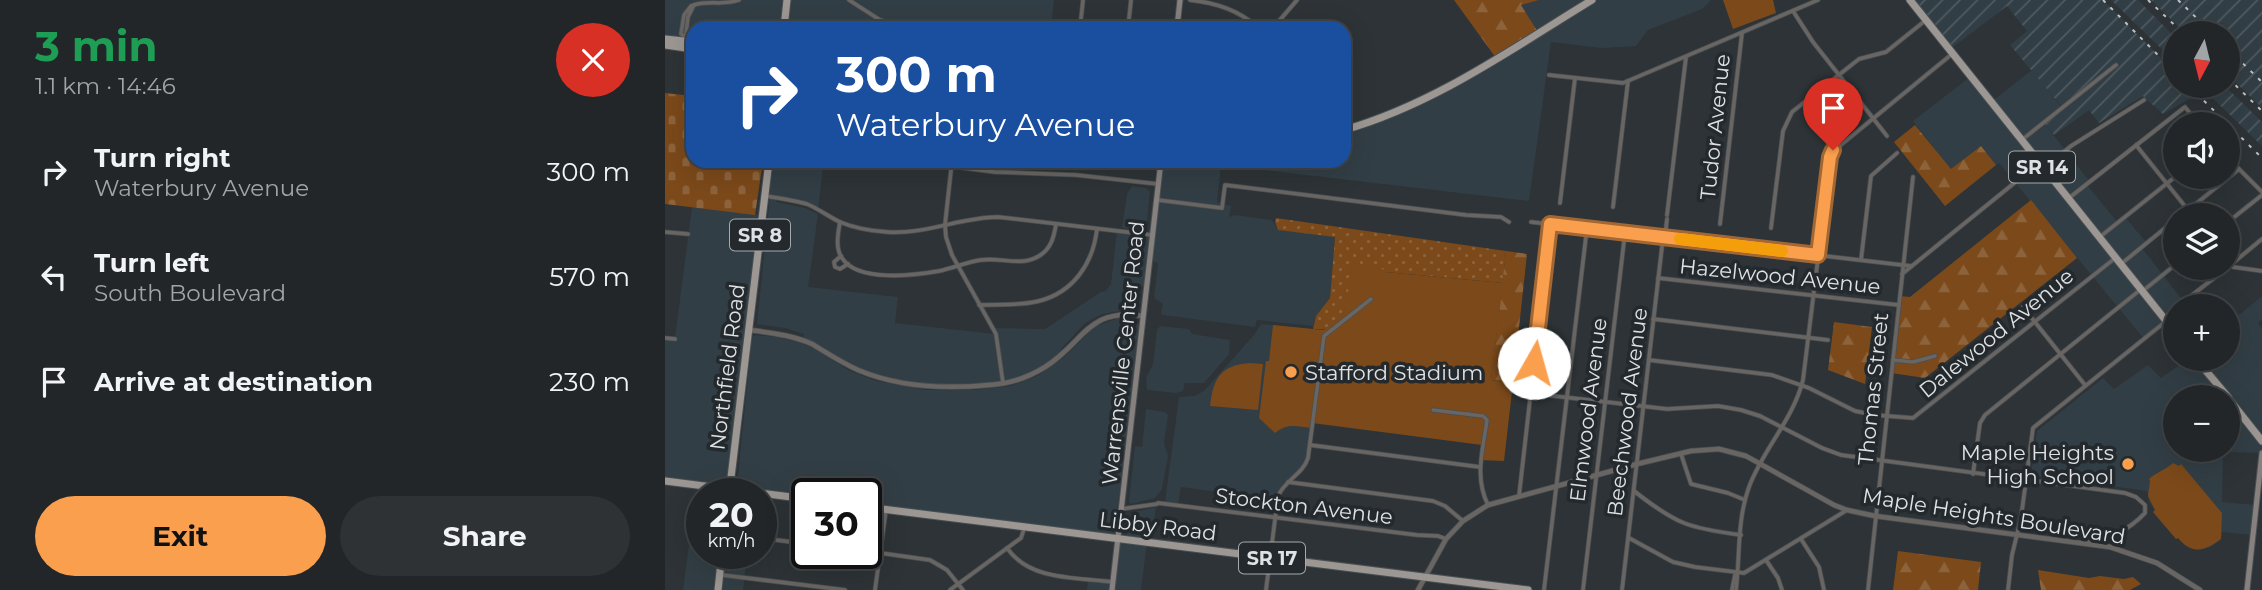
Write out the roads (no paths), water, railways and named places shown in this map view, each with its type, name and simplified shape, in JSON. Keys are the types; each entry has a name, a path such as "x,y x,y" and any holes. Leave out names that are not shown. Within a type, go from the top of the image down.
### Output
{"main road":[{"path":"785,21 787,0"},
{"path":"1178,21 1180,0"},
{"path":"1351,128 1387,115 1437,92 1592,0"},
{"name":"SR 14","path":"1910,0 2163,316"},
{"path":"665,38 686,41"},
{"path":"665,45 683,41 686,43"},
{"name":"Northfield Road","path":"732,478 768,168"},
{"name":"Warrensville Center Road","path":"1114,588 1160,168"},
{"path":"2206,371 2218,385"},
{"path":"2240,413 2262,441"},
{"path":"2247,590 2262,453"},
{"path":"665,481 686,484"},
{"name":"Libby Road","path":"882,510 1426,577 1465,586 1528,590"},
{"path":"718,590 720,569"}],"street":[{"path":"688,21 694,5 702,2 729,4 739,0"},
{"path":"849,0 883,21"},
{"path":"1081,21 1083,0"},
{"path":"1129,21 1131,0"},
{"path":"1190,0 1224,6 1250,21"},
{"path":"1279,21 1297,0"},
{"path":"1549,75 1615,83 1629,80 1818,0"},
{"path":"1793,11 1813,42 1887,136"},
{"path":"1771,228 1785,124 1793,112 1863,57 1886,52 1926,20"},
{"name":"Tudor Avenue","path":"1720,224 1742,33"},
{"path":"683,41 686,34"},
{"path":"1734,590 1745,500 1761,463 1791,413 1802,385 1810,338 1831,153 1952,54"},
{"name":"Beechwood Avenue","path":"1622,590 1686,56"},
{"path":"2022,140 2116,65"},
{"path":"1560,203 1575,78"},
{"path":"1613,207 1629,80"},
{"path":"1902,274 2041,165 2144,100"},
{"path":"2069,199 2163,124"},
{"path":"2136,145 2163,179"},
{"path":"1861,260 1871,176 1897,153"},
{"path":"952,168 945,225 949,246 996,334 1003,383"},
{"path":"976,168 1007,173 1076,174 1158,184"},
{"path":"2240,170 2262,193 2240,212"},
{"name":"Thomas Street","path":"1868,590 1913,177"},
{"path":"1156,200 1222,208 1225,185 1501,217 1509,222"},
{"path":"2099,238 2163,187"},
{"path":"2171,189 2182,203"},
{"path":"2197,203 2214,189"},
{"path":"765,196 806,204 840,222 889,233 918,231 986,217 1152,235"},
{"path":"840,222 837,240 841,256 848,264 865,272 901,276 981,260 1020,262 1035,258 1049,247 1056,224"},
{"path":"1531,222 1911,266"},
{"path":"1519,496 1550,224"},
{"path":"1544,590 1587,228"},
{"path":"979,305 1039,301 1063,290 1084,270 1092,253 1097,229"},
{"name":"Dalewood Avenue","path":"1649,360 1772,375 1802,385 1866,414 1907,419 1918,416 2035,321 2163,229"},
{"path":"665,232 688,234"},
{"name":"Elmwood Avenue","path":"1583,590 1625,233"},
{"path":"2240,256 2262,239"},
{"path":"841,256 834,262 836,268 843,268 848,264"},
{"path":"2240,267 2262,271"},
{"path":"1973,474 1982,418 2163,274"},
{"name":"Hazelwood Avenue","path":"1658,278 1899,305"},
{"path":"2193,294 2210,280"},
{"path":"1266,590 1274,518 1280,491 1307,463 1324,336 1371,299"},
{"path":"2023,307 2085,386"},
{"path":"750,330 786,335 809,343 857,370 895,381 943,387 1003,383 1044,368 1085,330 1102,319 1123,314 1143,316"},
{"path":"1653,319 1828,340"},
{"path":"2008,590 2033,428 2163,321"},
{"path":"665,338 675,339"},
{"path":"1892,360 1917,362 1935,356"},
{"path":"1512,391 1667,409 1728,407 1750,412 1831,452 1852,458 2129,494 2145,505 2146,512 2127,528 2112,536 2082,542"},
{"path":"1433,410 1486,418 1480,484 1488,506"},
{"path":"1310,445 1480,467"},
{"name":"Maple Heights Boulevard","path":"1418,590 1446,539 1463,521 1488,506 1637,464 1706,449 1719,449 1739,453 1761,463 1847,510 2114,548 2170,570 2200,590"},
{"path":"1681,454 1691,484 1745,500"},
{"path":"1287,482 1433,501 1445,506 1463,521"},
{"path":"1634,491 1679,523 1699,530 1741,535"},
{"name":"Stockton Avenue","path":"1121,509 1157,504 1446,539"},
{"path":"882,536 885,510"},
{"path":"1628,537 1673,562 1744,573 1847,510"},
{"path":"950,590 1021,538 1025,527"},
{"path":"1800,538 1819,567 1824,590"},
{"path":"1007,548 1017,561 1034,571 1114,588"},
{"path":"882,553 930,560 947,570 963,590"},
{"path":"1766,560 1778,578 1782,590"},
{"path":"876,590 878,569"},
{"path":"719,574 845,590"}],"railway":[{"path":"2103,0 2163,60"},
{"path":"2148,0 2170,21"},
{"path":"2178,0 2200,21"},
{"path":"2240,61 2262,82"},
{"path":"2240,90 2262,111"},
{"path":"2201,98 2262,158"}],"place":[{"name":"Stafford Stadium","path":"1291,372"},
{"name":"Maple Heights High School","path":"2128,464"}]}
